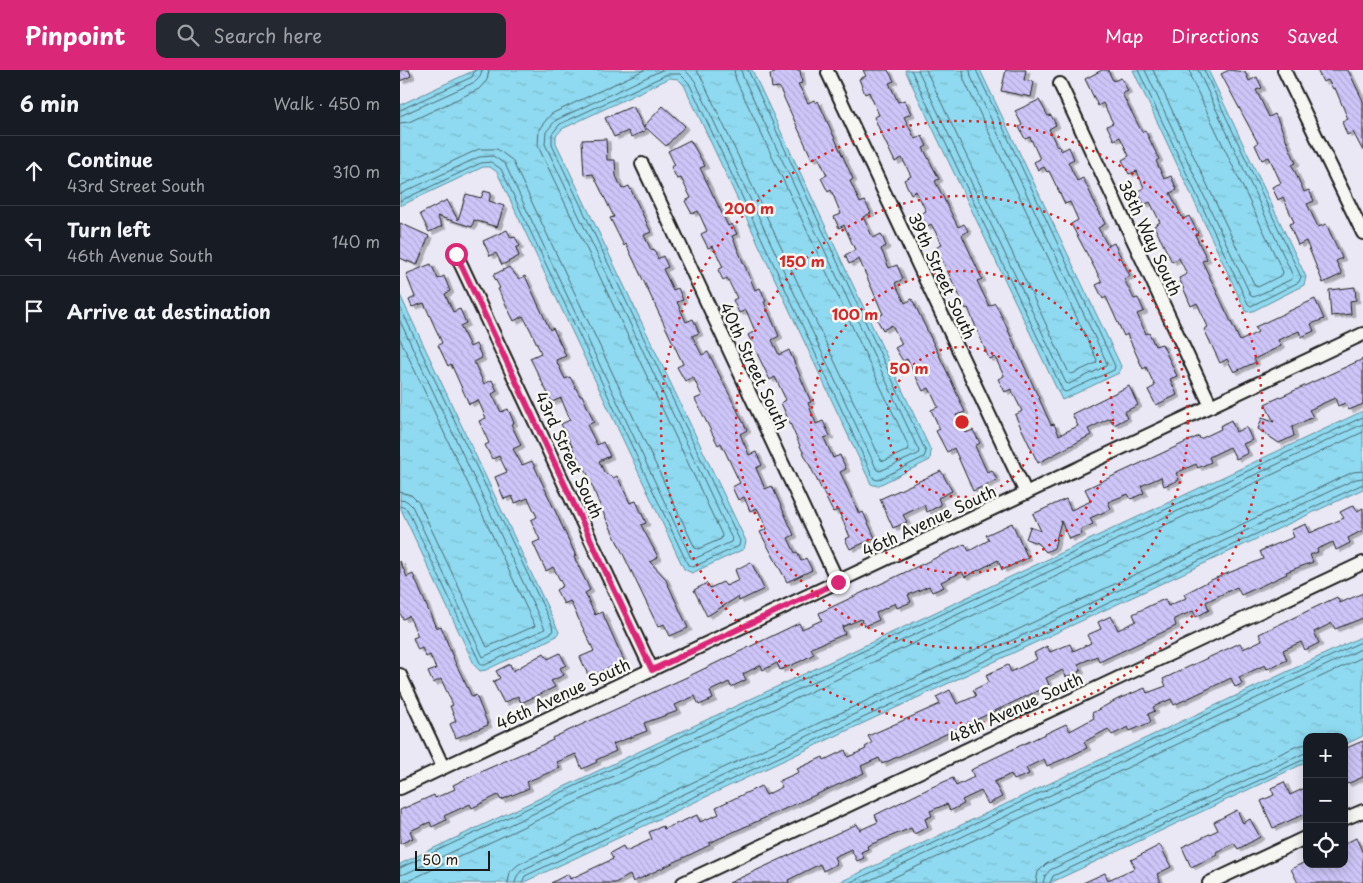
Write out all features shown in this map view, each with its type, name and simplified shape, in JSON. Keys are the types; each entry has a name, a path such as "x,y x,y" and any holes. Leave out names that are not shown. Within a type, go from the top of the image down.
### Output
{"street":[{"path":"1284,70 1363,233"},
{"name":"39th Street South","path":"828,74 1026,493"},
{"name":"38th Way South","path":"1060,84 1212,406"},
{"name":"40th Street South","path":"642,164 838,582"},
{"name":"43rd Street South","path":"456,254 652,670"},
{"name":"46th Avenue South","path":"400,788 1363,334"},
{"name":"48th Avenue South","path":"683,883 1363,563"},
{"path":"400,675 443,767"},
{"path":"1348,817 1363,810"},
{"path":"1209,883 1303,839"}],"water":[{"path":"475,70 752,70 931,451 930,460 877,486 871,484 684,85 678,79 670,78 562,129 556,136 556,143 746,541 744,549 692,573 684,569 497,172 490,167 483,167 400,206 400,105"},
{"path":"905,70 980,70 1121,366 1119,373 1062,400"},
{"path":"1133,70 1208,70 1306,277 1304,285 1253,311 1246,312"},
{"path":"400,295 559,632 555,637 486,670 480,671 475,666 400,507"},
{"path":"1363,411 1363,489 522,883 400,883 400,864"},
{"path":"1363,636 1363,736 1348,743 1348,733 1303,733 1303,764 1050,883 838,883"}],"building":[{"path":"400,70 409,70 411,76 400,81"},
{"path":"775,70 800,70 802,83 798,84 808,103 814,100 816,103 818,101 853,179 850,181 860,203 865,201 871,213 863,217 873,238 881,234 886,246 881,249 889,268 897,265 903,279 895,283 905,303 912,299 965,412 956,415 966,433 973,430 980,443 975,446 987,472 992,470 997,480 973,491 954,448 947,452 936,431 940,429 931,410 938,407 929,388 923,391 907,359 903,361 895,348 902,344 892,325 883,330 876,318 883,314 859,259 849,264 845,255 855,250 844,225 839,228 834,217 841,214 831,190 828,192 821,178 827,175 818,156 812,159 779,87 772,88 770,74 775,73"},
{"path":"863,70 888,70 894,81 889,83 898,102 905,100 911,114 904,117 915,139 922,136 927,146 923,148 939,179 935,181 958,227 964,224 968,231 962,235 982,279 977,281 989,306 995,303 1051,425 1054,424 1059,435 1078,426 1072,414 1129,386 1138,405 1124,412 1127,418 1114,425 1110,418 1088,429 1091,435 1038,463 1015,415 1022,411 1011,389 1005,392 998,379 1004,376 995,357 989,359 968,308 966,309 936,248 942,244 931,224 926,227 920,214 926,211 916,191 911,194 904,180 911,176 902,158 895,162 881,133 874,117 879,115 869,92 865,94 859,79 866,76"},
{"path":"1006,70 1026,70 1024,80 1034,82 1031,97 1001,91"},
{"path":"1102,70 1108,70 1113,81 1121,78 1128,91 1122,94 1142,132 1145,130 1159,159 1156,161 1164,179 1171,176 1177,190 1170,193 1183,219 1189,216 1198,233 1195,235 1207,259 1202,261 1240,341 1258,332 1255,327 1315,299 1324,319 1311,324 1314,331 1301,337 1299,331 1278,340 1281,346 1254,359 1256,362 1234,372 1227,359 1220,363 1204,329 1208,327 1197,303 1191,306 1179,278 1187,274 1179,258 1172,262 1154,226 1160,222 1150,202 1144,205 1138,191 1144,188 1137,171 1129,174 1122,160 1129,156 1120,137 1114,140 1107,126 1113,123 1103,103 1098,106 1085,79"},
{"path":"1229,70 1245,72 1249,81 1257,77 1262,88 1256,90 1269,117 1275,114 1296,163 1292,165 1304,192 1309,190 1314,201 1307,204 1318,227 1326,224 1342,258 1336,261 1342,274 1323,283 1306,241 1298,245 1289,224 1294,222 1283,197 1278,200 1272,187 1281,183 1269,157 1262,160 1255,145 1258,143 1221,74"},
{"path":"1317,70 1348,70 1363,101 1363,151 1353,132 1347,135 1342,122 1348,119 1335,88 1333,89 1328,80 1323,82"},
{"path":"1039,100 1048,116 1051,115 1056,125 1049,129 1057,147 1059,146 1061,151 1069,147 1074,159 1068,162 1077,181 1083,178 1105,224 1098,228 1108,246 1114,243 1130,276 1124,279 1134,299 1138,298 1144,311 1137,314 1146,334 1149,333 1155,346 1162,344 1177,376 1170,379 1177,395 1156,405 1148,390 1155,386 1146,367 1143,369 1127,334 1124,336 1106,297 1103,299 1096,285 1102,282 1071,224 1078,220 1070,202 1065,204 1049,171 1047,172 1044,167 1038,170 1034,162 1040,159 1030,137 1025,139 1019,127 1022,125 1015,111"},
{"path":"633,106 645,131 631,137 628,131 614,137 605,118"},
{"path":"663,106 685,126 666,146 644,126"},
{"path":"606,139 607,160 615,160 616,176 622,189 629,186 651,232 644,235 651,250 654,249 658,259 663,256 668,267 663,269 673,290 678,288 683,300 677,302 686,322 693,319 699,333 692,336 702,355 708,352 747,430 740,434 749,455 756,452 762,465 756,468 765,489 772,486 794,535 788,538 795,553 797,552 801,561 806,558 812,570 787,582 760,532 767,529 757,508 750,511 744,497 738,500 732,487 740,483 721,443 718,445 695,399 702,396 693,377 685,381 677,367 683,364 626,244 624,246 610,218 614,217 593,174 584,175 582,140"},
{"path":"690,140 705,166 700,168 728,226 732,224 737,234 732,236 755,290 760,288 766,301 764,302 779,336 772,340 779,355 789,350 811,402 808,403 816,424 823,421 830,436 824,438 833,458 840,455 846,469 840,472 859,514 863,512 875,538 850,549 845,539 850,537 838,510 833,512 781,403 786,400 775,377 770,380 748,335 755,331 746,310 739,313 733,300 737,298 727,278 723,280 718,270 723,267 713,246 708,248 701,234 707,231 698,211 692,214 685,201 691,198 681,178 677,179 671,167 675,165 668,151"},
{"path":"484,191 491,193 489,201 504,206 497,227 474,220 472,227 437,216 442,226 429,232 420,214 447,200 458,220 466,194 481,198"},
{"path":"400,223 429,236 417,265 400,258"},
{"path":"507,230 511,238 515,237 520,246 516,248 519,256 502,265 496,253 490,256 483,241"},
{"path":"431,264 438,279 444,276 450,291 445,294 453,312 460,309 466,323 460,326 470,347 476,344 482,358 474,362 484,384 492,380 497,391 492,394 501,412 508,409 514,423 511,424 521,445 513,449 522,465 532,461 590,590 585,593 595,615 602,612 624,661 589,677 580,657 594,651 570,601 564,604 556,590 563,586 553,567 546,571 533,543 540,540 531,520 537,517 528,498 515,503 512,496 504,499 495,477 507,472 499,456 492,459 485,445 489,443 479,421 486,418 478,400 469,404 451,364 448,366 438,345 442,343 424,303 412,307 409,300 415,297 406,274"},
{"path":"509,267 519,279 525,276 550,330 553,328 566,356 556,360 565,379 570,377 580,396 582,395 594,422 587,425 597,445 603,442 610,456 599,461 604,472 613,478 617,476 630,503 636,501 646,523 641,525 658,557 650,562 665,578 688,628 670,636 664,624 658,627 601,508 585,468 583,469 561,424 570,420 561,398 552,402 530,358 541,353 531,331 523,316 514,321 498,289 500,288 493,275"},
{"path":"1355,287 1356,300 1350,301 1351,314 1331,316 1329,290"},
{"path":"1363,359 1363,404 1349,410 1345,403 1338,406 1335,398 1328,401 1309,410 1313,417 1292,427 1294,436 1279,443 1258,429 1262,418 1274,422 1265,404"},
{"path":"1231,420 1236,432 1246,427 1252,440 1243,444 1248,453 1236,459 1230,447 1209,457 1211,462 1198,468 1196,464 1176,473 1179,480 1164,486 1161,477 1141,486 1144,493 1131,499 1128,494 1108,502 1111,509 1090,518 1093,524 1080,530 1082,534 1069,539 1061,521 1054,548 1046,552 1037,543 1026,539 1030,527 1041,531 1033,514 1066,499 1071,510 1091,501 1085,489 1199,436 1200,439 1221,429 1220,426"},
{"path":"941,471 952,491 938,498 941,505 927,512 924,505 903,515 907,522 893,528 880,499"},
{"path":"1354,505 1357,511 1363,508 1363,530 1348,538 1350,543 1336,550 1333,542 1317,549 1318,552 1310,555 1313,562 1286,572 1287,574 1241,595 1237,587 1220,595 1206,602 1209,610 1196,617 1193,611 1174,619 1176,626 1099,662 1097,656 1078,664 1081,671 1066,677 1063,670 1046,678 1049,685 1031,694 882,764 879,758 861,766 864,773 709,843 710,845 633,882 630,875 615,883 551,883 568,874 570,879 613,859 610,853 623,846 626,851 652,839 649,832 663,826 664,829 697,815 700,822 719,814 716,807 761,786 766,795 782,787 779,781 799,772 797,769 823,757 824,760 845,750 848,757 866,749 865,747 872,743 868,736 940,704 936,697 950,690 957,704 976,696 973,690 989,682 986,675 1008,665 1011,672 1037,659 1034,653 1047,646 1050,652 1070,644 1073,651 1091,643 1087,635 1101,629 1098,622 1111,616 1118,630 1136,621 1133,614 1151,605 1165,599 1168,606 1186,598 1184,594 1211,580 1263,559 1260,551 1294,537 1291,530 1306,524 1310,533 1344,518 1340,512"},
{"path":"1012,523 1028,558 1002,570 998,560 965,577 962,572 941,582 944,587 932,592 929,586 908,595 911,602 897,608 895,603 876,613 879,620 865,626 861,619 842,627 845,634 811,648 814,654 801,661 780,670 777,663 763,670 761,665 743,674 746,680 731,687 729,682 710,691 713,699 699,705 695,696 675,705 678,711 644,723 647,731 613,744 616,751 596,760 597,762 582,769 576,754 557,762 560,768 526,782 529,788 501,800 498,795 472,808 470,804 444,816 446,820 432,827 430,822 410,831 413,838 400,844 400,810 434,795 435,798 455,789 453,785 553,740 552,738 687,677 799,623 802,629 822,620 819,613 965,544 969,551 989,540 986,535"},
{"path":"400,561 407,577 413,574 436,628 441,626 454,660 472,697 476,695 488,725 456,738 450,724 456,721 450,706 453,705 441,679 433,683 428,672 436,669 430,655 426,657 422,648 418,650 413,638 418,636 409,616 403,619 400,613"},
{"path":"751,562 764,589 739,601 738,597 707,616 694,590 707,583 710,588 723,582 726,586 739,580 735,570"},
{"path":"1363,593 1363,618 1335,629 1332,623 1314,632 1319,643 1305,650 1301,642 1283,650 1287,660 1267,669 1265,665 1239,677 1242,684 1235,687 1231,678 1174,705 1171,699 1153,707 1155,711 1148,714 1151,722 1130,731 1128,727 1112,735 1108,729 1084,742 1087,748 1066,758 1047,766 1044,759 1026,768 1029,774 1014,780 1011,774 994,782 1002,797 988,804 981,791 962,800 964,804 950,811 947,804 930,811 932,816 925,819 928,827 914,834 911,828 867,846 868,849 861,852 864,858 857,861 851,849 834,857 837,864 823,871 820,864 788,880 789,883 729,883 857,824 860,830 878,822 875,815 953,778 956,786 974,777 971,770 990,760 1066,724 1070,731 1094,718 1092,713 1118,699 1145,688 1147,693 1166,686 1163,679 1240,643 1243,649 1262,640 1259,634 1337,597 1340,603"},
{"path":"544,653 548,659 560,653 566,665 560,668 564,675 551,681 555,687 521,703 518,696 504,703 493,682 500,678 496,671 510,664 513,671"},
{"path":"1363,741 1363,777 1348,784 1348,778 1348,747"},
{"path":"1284,782 1290,795 1303,789 1303,815 1273,828 1261,801 1274,795 1271,788"},
{"path":"1237,810 1243,823 1250,819 1260,837 1238,849 1234,843 1216,852 1217,855 1191,867 1182,847 1218,830 1214,822"},
{"path":"1356,838 1363,853 1363,883 1298,883 1291,869 1303,863 1303,868 1348,868 1348,842"},
{"path":"1160,845 1171,867 1157,874 1161,883 1083,883 1105,873 1108,880 1135,868 1131,860"}],"route":[{"path":"456,254 652,670 838,582"}]}
